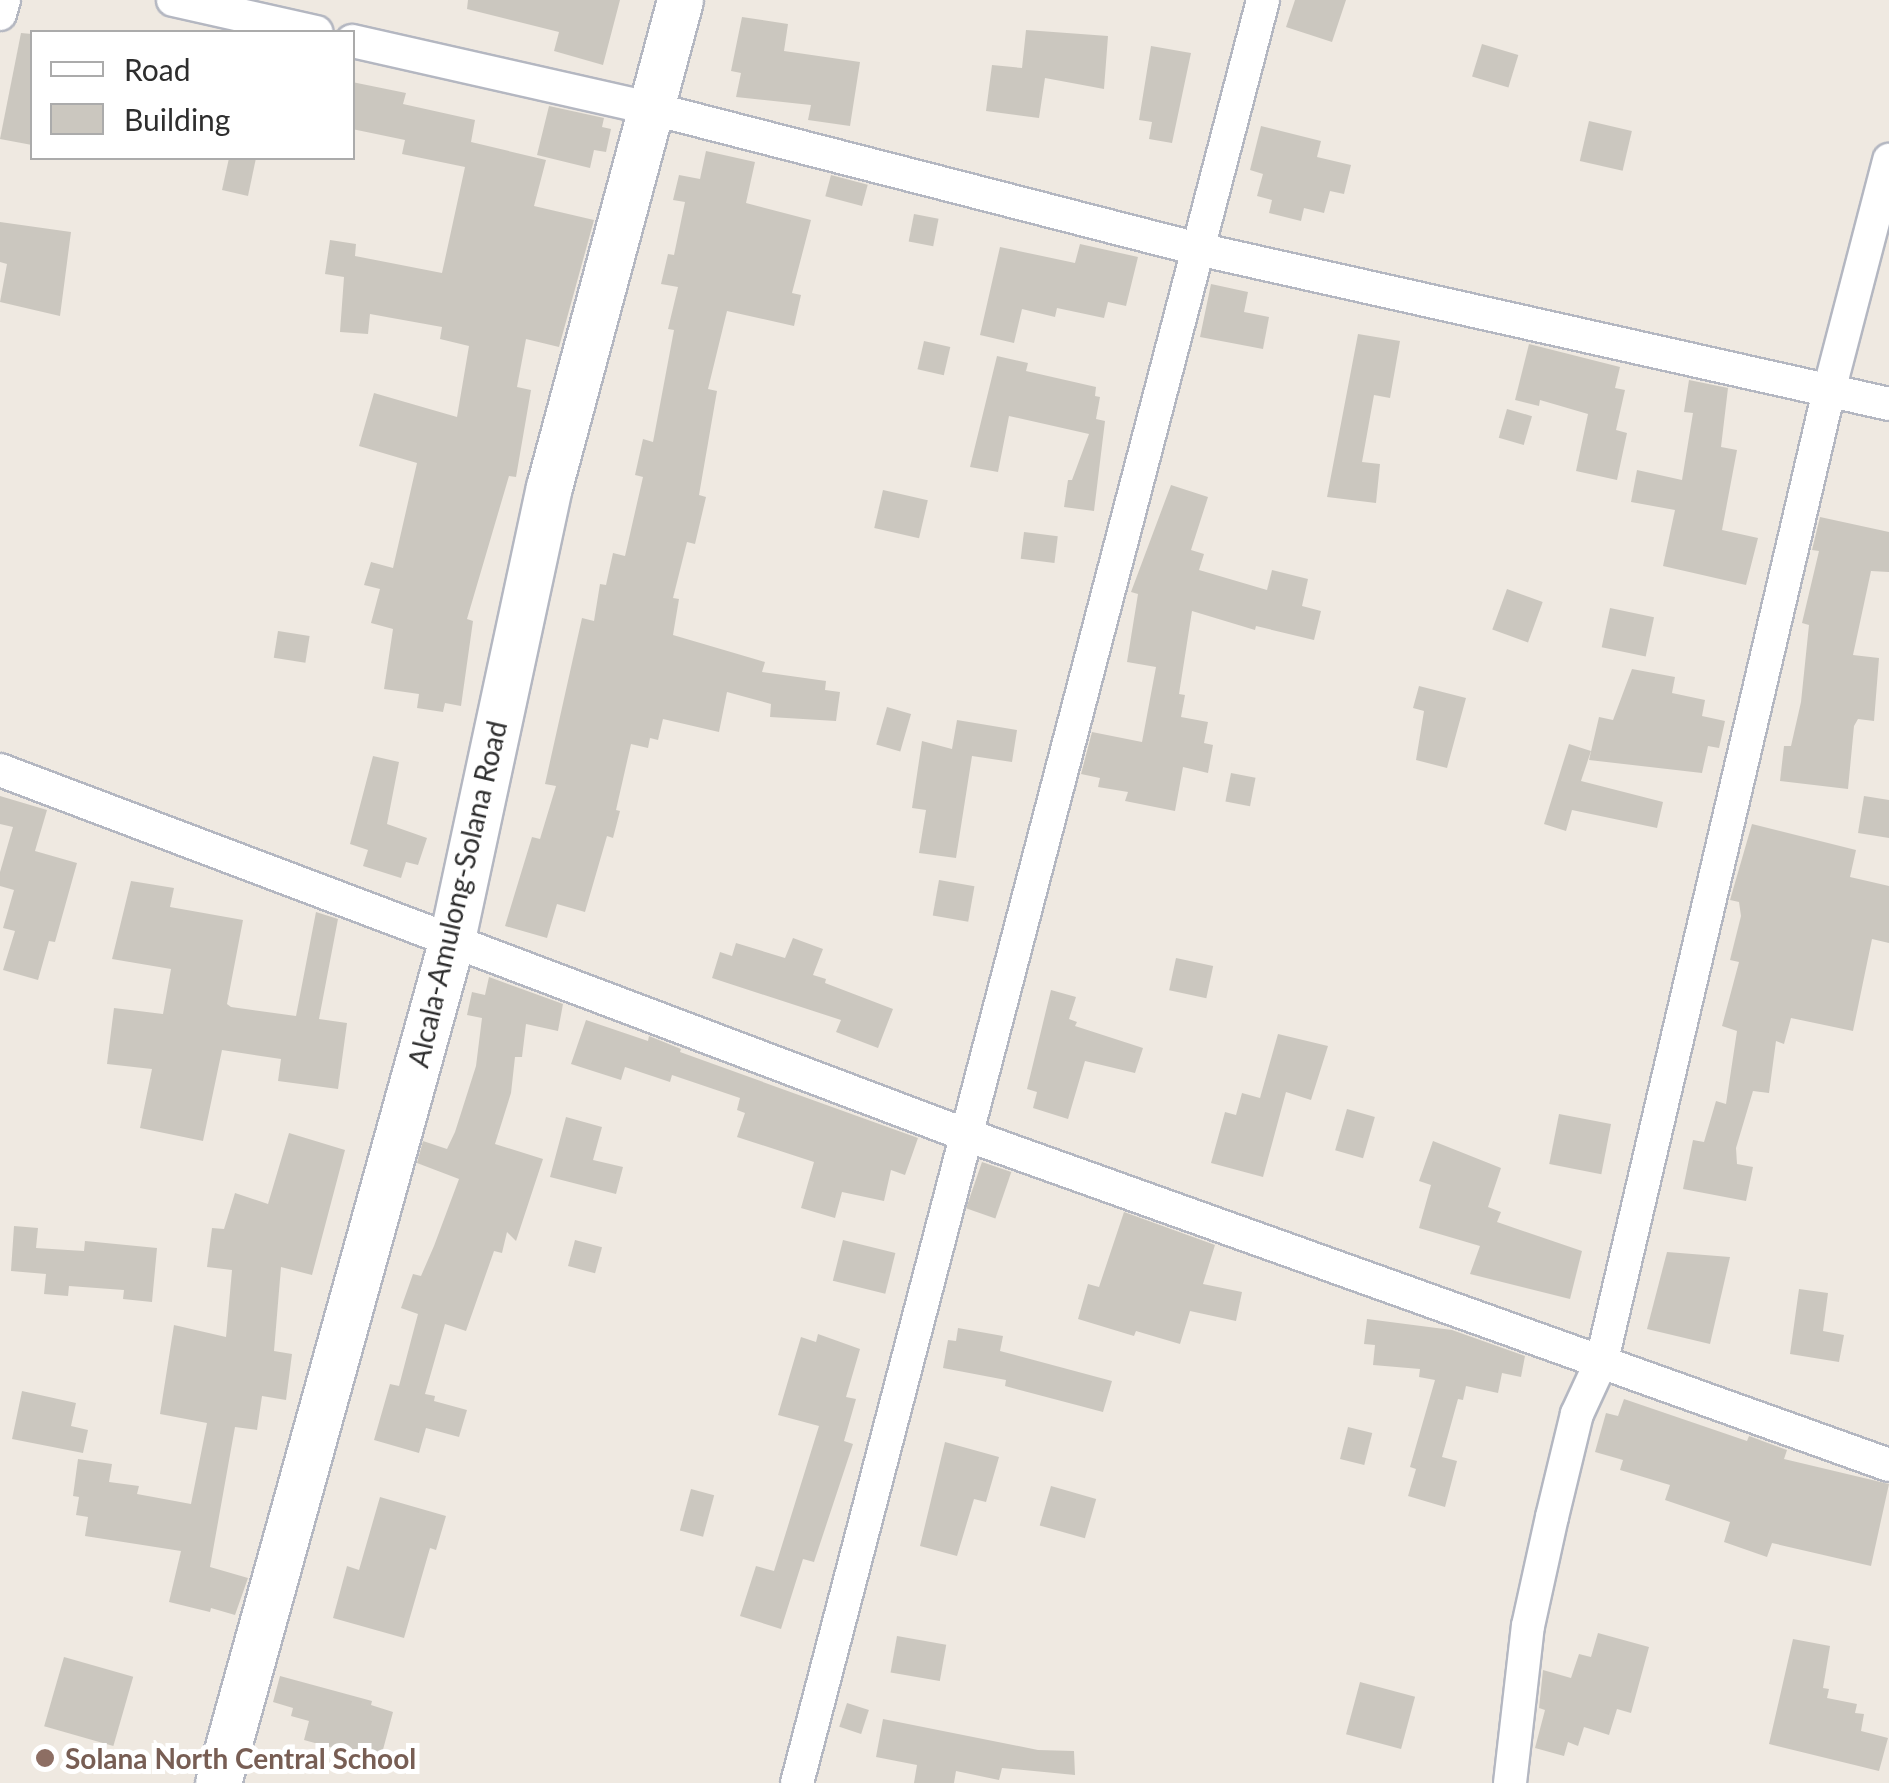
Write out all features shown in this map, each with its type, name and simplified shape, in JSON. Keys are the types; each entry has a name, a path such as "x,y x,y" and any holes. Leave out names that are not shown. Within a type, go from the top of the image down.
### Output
{"main road":[{"name":"Alcala-Amulong-Solana Road","path":"218,1783 452,939 549,487 680,0"}],"street":[{"path":"0,14 4,0"},
{"path":"173,0 307,30"},
{"path":"797,1783 1263,0"},
{"path":"355,42 650,108 1198,249 1889,404"},
{"path":"1510,1783 1528,1626 1577,1414 1602,1360 1829,391 1889,160"},
{"path":"0,770 964,1134 1889,1465"}],"building":[{"path":"468,0 620,0 603,65 554,51 559,32 467,9"},
{"path":"1295,0 1346,0 1332,42 1286,27"},
{"path":"742,17 788,24 784,51 860,62 850,126 808,120 811,105 736,97 741,73 731,71"},
{"path":"1026,30 1108,36 1104,89 1045,78 1039,118 986,111 992,65 1022,68"},
{"path":"21,33 30,34 30,145 0,139"},
{"path":"1482,44 1518,55 1508,88 1472,77"},
{"path":"1151,46 1191,53 1172,143 1149,139 1152,122 1139,120"},
{"path":"355,83 406,93 403,104 475,120 471,142 546,160 534,206 594,220 559,347 526,339 517,387 531,390 516,477 509,476 467,619 473,621 461,706 445,703 443,712 417,708 419,694 384,689 393,629 371,623 380,589 364,585 371,562 393,568 417,463 359,446 374,393 457,417 469,346 440,339 442,327 370,314 368,334 340,332 344,277 325,274 330,240 356,244 355,256 442,273 465,167 402,154 405,140 355,130"},
{"path":"549,106 604,118 602,127 611,129 606,152 594,150 590,168 537,155"},
{"path":"1589,121 1632,131 1623,171 1580,161"},
{"path":"1261,126 1321,141 1317,157 1351,165 1344,194 1330,191 1324,213 1304,208 1301,221 1269,213 1272,200 1257,196 1263,174 1250,170"},
{"path":"706,151 755,162 746,203 811,220 792,293 801,295 794,326 727,311 708,389 717,391 699,495 706,497 695,544 687,542 673,598 679,599 673,635 765,662 762,672 826,681 825,690 840,692 836,721 770,717 771,704 727,692 719,732 663,719 658,740 650,738 648,748 631,744 613,838 607,836 585,912 557,904 547,938 505,926 532,837 540,839 556,786 545,784 582,618 594,621 600,584 606,585 613,553 625,556 643,477 635,475 643,439 653,442 674,330 668,329 678,287 661,284 668,254 674,255 685,202 673,200 679,175 700,179"},
{"path":"229,160 256,160 248,196 222,190"},
{"path":"831,175 868,185 862,206 825,196"},
{"path":"914,214 939,219 933,246 909,241"},
{"path":"0,222 71,232 60,316 0,302 7,264 0,262"},
{"path":"1080,244 1138,257 1126,306 1108,302 1104,318 1057,308 1055,317 1022,309 1014,343 980,335 1000,247 1075,263"},
{"path":"1211,284 1248,292 1244,312 1269,317 1263,349 1200,337"},
{"path":"1358,334 1400,341 1390,398 1374,395 1362,462 1380,464 1376,503 1327,497"},
{"path":"924,341 950,347 944,375 917,369"},
{"path":"1529,344 1620,367 1615,388 1625,390 1616,430 1627,433 1617,480 1576,471 1588,414 1540,400 1539,406 1515,400"},
{"path":"997,356 1028,363 1026,371 1096,387 1095,396 1100,397 1096,419 1105,421 1094,511 1064,507 1068,480 1072,480 1089,434 1009,416 998,472 970,467"},
{"path":"1689,380 1728,388 1721,447 1737,450 1722,530 1758,538 1746,585 1663,566 1675,510 1631,502 1637,470 1682,480 1693,413 1684,412"},
{"path":"1507,409 1532,416 1524,445 1499,438"},
{"path":"1171,485 1208,497 1191,550 1204,554 1199,570 1267,590 1272,570 1308,579 1302,606 1321,611 1314,640 1256,626 1255,630 1192,611 1179,694 1185,695 1181,717 1208,722 1204,743 1213,745 1208,773 1183,767 1175,811 1125,801 1128,792 1098,787 1100,778 1081,774 1092,732 1142,742 1156,667 1127,662 1138,594 1131,592"},
{"path":"883,490 928,500 919,538 874,528"},
{"path":"1820,517 1889,532 1889,572 1871,571 1853,655 1879,658 1874,721 1858,719 1854,726 1848,789 1780,781 1784,746 1791,746 1801,702 1809,625 1802,623 1819,551 1812,550"},
{"path":"1024,532 1058,536 1054,563 1021,559"},
{"path":"1507,589 1543,602 1528,642 1492,629"},
{"path":"1610,608 1654,617 1646,656 1602,647"},
{"path":"278,631 310,636 305,663 274,658"},
{"path":"1632,669 1675,677 1672,693 1705,700 1702,716 1725,721 1719,748 1708,746 1702,773 1589,760 1599,717 1613,720"},
{"path":"1419,686 1466,698 1447,768 1416,760 1424,711 1413,708"},
{"path":"887,707 911,714 900,751 876,744"},
{"path":"957,720 1017,730 1012,762 972,756 956,858 919,853 926,810 912,808 922,741 952,749"},
{"path":"1569,744 1591,751 1581,781 1663,802 1657,828 1572,810 1566,831 1544,824"},
{"path":"373,756 399,762 387,824 427,838 418,865 406,862 401,878 363,866 368,850 350,844"},
{"path":"1231,773 1256,778 1250,806 1225,801"},
{"path":"0,796 47,810 35,851 77,863 55,942 49,941 38,980 3,970 15,931 3,928 14,890 0,886 0,872 13,827 0,824"},
{"path":"1864,796 1889,800 1889,838 1858,833"},
{"path":"1752,824 1856,850 1850,877 1889,886 1889,943 1872,939 1853,1031 1791,1018 1784,1044 1776,1041 1769,1093 1753,1091 1736,1148 1737,1164 1753,1167 1746,1201 1683,1189 1693,1140 1704,1142 1716,1101 1726,1104 1737,1031 1722,1026 1739,962 1730,960 1741,916 1739,902 1730,900"},
{"path":"939,880 974,886 968,922 933,915"},
{"path":"131,881 174,888 170,907 243,920 227,1004 231,1007 296,1016 316,912 338,919 319,1019 347,1023 338,1089 278,1081 281,1059 222,1050 203,1141 140,1128 152,1069 107,1064 114,1008 163,1014 171,969 112,959"},
{"path":"793,938 823,949 813,975 893,1009 878,1048 836,1032 841,1020 712,978 720,952 732,956 736,943 785,958"},
{"path":"1176,958 1213,966 1206,998 1169,990"},
{"path":"489,977 563,1004 558,1031 526,1024 522,1057 515,1057 511,1093 495,1144 543,1159 516,1241 507,1232 502,1253 494,1251 466,1331 445,1324 425,1394 435,1396 434,1401 467,1410 459,1437 426,1428 419,1453 374,1440 390,1384 399,1386 418,1314 401,1308 413,1274 421,1276 459,1179 417,1163 423,1141 447,1149 455,1132 476,1066 482,1018 467,1015 472,992 485,995"},
{"path":"1051,990 1076,997 1069,1019 1077,1022 1075,1026 1143,1048 1135,1073 1085,1061 1068,1119 1033,1108 1037,1092 1027,1089"},
{"path":"586,1020 648,1041 649,1036 681,1049 680,1052 918,1138 905,1175 891,1170 884,1201 842,1192 835,1218 801,1208 814,1162 737,1137 745,1113 737,1110 740,1098 672,1075 670,1082 625,1067 621,1080 571,1064"},
{"path":"1278,1034 1328,1046 1311,1100 1286,1092 1263,1177 1211,1163 1225,1112 1236,1115 1242,1093 1260,1098"},
{"path":"1347,1109 1375,1117 1363,1158 1335,1150"},
{"path":"1559,1114 1611,1124 1601,1174 1549,1164"},
{"path":"566,1117 602,1127 593,1160 623,1167 616,1194 550,1177"},
{"path":"289,1133 345,1150 312,1275 281,1267 274,1351 292,1354 286,1400 262,1396 257,1430 235,1427 210,1567 248,1578 235,1615 211,1608 210,1612 169,1602 181,1551 85,1536 88,1517 76,1515 79,1497 73,1496 78,1459 112,1464 109,1482 139,1486 137,1494 191,1504 207,1423 160,1414 174,1325 226,1337 232,1270 207,1267 212,1228 224,1229 235,1193 268,1204"},
{"path":"1433,1141 1501,1168 1488,1207 1501,1212 1497,1222 1582,1251 1570,1299 1470,1274 1480,1246 1419,1228 1431,1185 1419,1181"},
{"path":"982,1162 1011,1172 995,1218 966,1208"},
{"path":"1124,1212 1215,1245 1203,1284 1242,1292 1236,1321 1190,1311 1180,1344 1136,1331 1134,1336 1078,1319 1088,1284 1099,1287"},
{"path":"14,1226 38,1228 36,1248 84,1251 85,1241 157,1248 152,1302 123,1299 124,1290 69,1286 68,1296 44,1294 46,1274 11,1271"},
{"path":"575,1240 602,1247 595,1273 568,1266"},
{"path":"843,1240 895,1253 885,1294 833,1281"},
{"path":"1667,1252 1730,1257 1710,1344 1647,1329"},
{"path":"1799,1289 1828,1293 1823,1331 1844,1335 1839,1362 1790,1354"},
{"path":"1367,1319 1452,1330 1525,1356 1521,1377 1502,1373 1498,1393 1466,1386 1463,1400 1458,1399 1442,1457 1457,1461 1445,1507 1408,1496 1416,1469 1410,1467 1435,1380 1419,1377 1420,1369 1373,1365 1375,1345 1364,1344"},
{"path":"958,1328 1003,1336 1000,1351 1112,1381 1103,1412 1005,1386 1006,1380 943,1368 948,1340 956,1341"},
{"path":"818,1334 860,1349 846,1397 856,1399 844,1441 853,1444 814,1562 803,1559 781,1629 740,1616 756,1566 774,1571 819,1426 778,1415 801,1337 816,1342"},
{"path":"22,1391 76,1403 71,1426 88,1430 83,1453 12,1439"},
{"path":"1624,1399 1747,1441 1749,1436 1787,1450 1784,1459 1889,1484 1871,1566 1772,1543 1767,1557 1724,1542 1730,1522 1665,1500 1670,1485 1620,1470 1623,1460 1595,1452 1606,1413 1618,1416"},
{"path":"1348,1427 1372,1433 1364,1465 1340,1459"},
{"path":"945,1442 999,1457 986,1502 974,1499 957,1556 920,1546"},
{"path":"1051,1486 1096,1499 1085,1538 1040,1525"},
{"path":"691,1489 714,1495 703,1537 680,1531"},
{"path":"380,1497 446,1516 436,1550 430,1548 404,1638 333,1618 347,1566 359,1570"},
{"path":"1598,1633 1649,1647 1631,1713 1617,1709 1609,1735 1584,1727 1578,1746 1568,1742 1564,1756 1535,1748 1545,1710 1539,1708 1543,1670 1571,1678 1579,1654 1591,1657"},
{"path":"897,1636 946,1645 940,1681 891,1672"},
{"path":"1793,1639 1830,1646 1823,1688 1829,1689 1827,1698 1857,1704 1855,1713 1864,1714 1861,1731 1888,1738 1879,1771 1769,1744"},
{"path":"64,1657 133,1677 113,1746 44,1726"},
{"path":"280,1676 372,1701 371,1705 393,1712 380,1761 304,1740 309,1721 291,1716 293,1708 273,1702"},
{"path":"1360,1682 1415,1697 1401,1749 1346,1734"},
{"path":"847,1703 869,1710 861,1734 839,1727"},
{"path":"883,1719 1038,1750 1074,1751 1075,1775 1002,1768 999,1780 956,1771 954,1783 914,1783 917,1765 876,1757"}],"place":[{"name":"Solana North Central School","path":"45,1758"}]}
